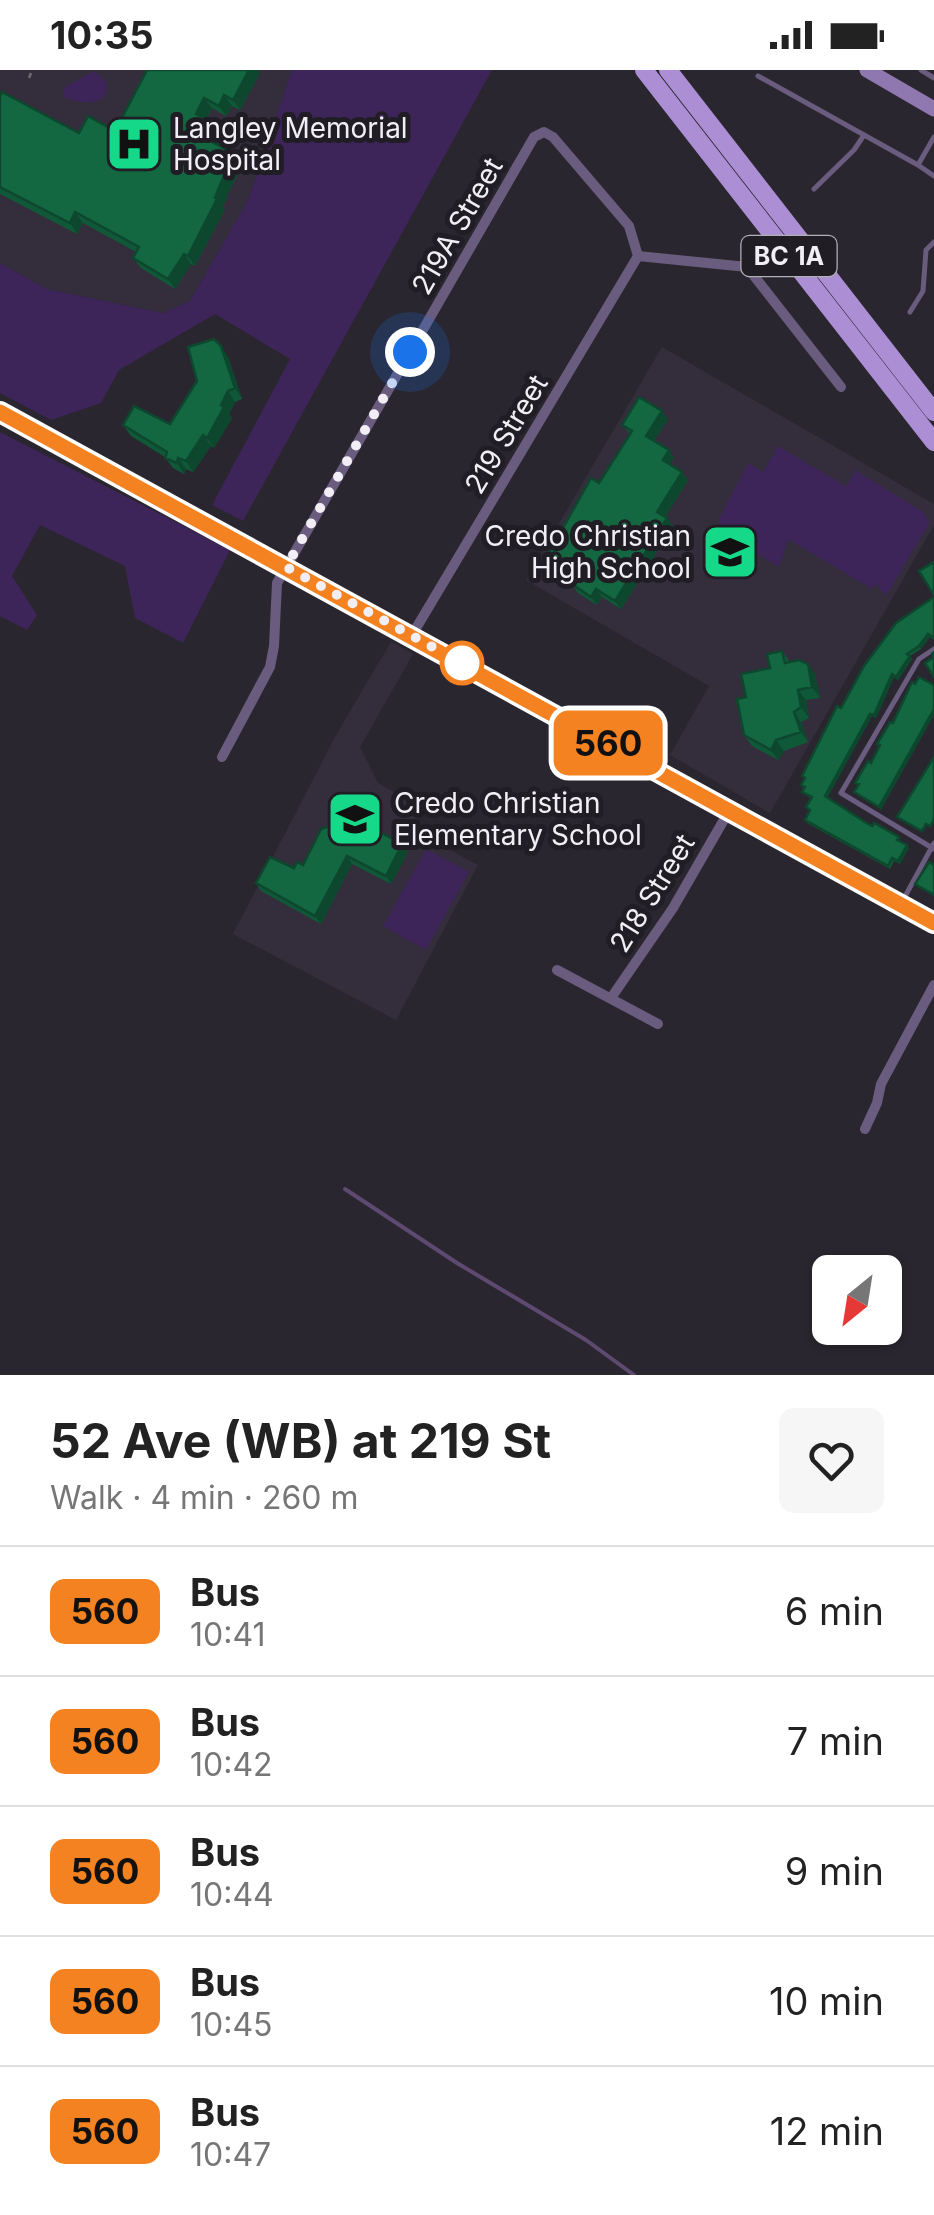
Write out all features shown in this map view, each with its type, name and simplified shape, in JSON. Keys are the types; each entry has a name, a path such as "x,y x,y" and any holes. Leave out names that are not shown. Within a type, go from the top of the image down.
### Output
{"main road":[{"name":"BC 1A","path":"644,70 934,442"},
{"name":"BC 1A","path":"668,70 934,412"}],"street":[{"path":"867,70 934,109"},
{"name":"219A Street","path":"222,756 270,667 274,595 286,567 534,137 544,132 553,137 629,226 638,256"},
{"path":"638,256 747,267 841,388"},
{"name":"219 Street","path":"412,635 638,256"},
{"path":"0,412 934,923"},
{"name":"218 Street","path":"611,998 672,908 729,811"},
{"path":"557,970 658,1024"},
{"path":"865,1129 881,1084 934,985"}],"lane":[{"path":"921,70 934,78"},
{"path":"758,76 934,176"},
{"path":"814,189 864,135"},
{"path":"918,165 934,137"},
{"path":"910,312 923,291 926,250 934,242"},
{"path":"900,905 933,847 841,793 920,660 934,649"}],"shaded area":[{"name":"Langley Memorial Hospital","path":"0,70 292,70 248,200 190,301 163,313 47,289 0,263"},
{"path":"292,70 492,70 243,521 212,505 290,359 215,314 119,370 101,403 51,420 0,393 0,263 47,289 163,313 190,301 248,200"},
{"path":"94,71 106,81 107,90 100,100 86,102 63,97 65,87"},
{"name":"Credo Christian High School","path":"662,347 934,504 934,525 770,813 670,755 709,686 526,580"},
{"path":"0,432 230,550 183,643 135,618 125,566 40,525 12,576 37,615 27,630 0,616"},
{"path":"778,446 847,487 855,470 923,512 930,522 886,596 876,584 872,589 788,539 779,567 719,531 719,519 748,463 763,472"},
{"name":"Credo Christian Elementary School","path":"391,642 413,654 360,747 378,783 415,804 420,834 478,865 396,1020 233,934 336,735"},
{"path":"426,849 469,872 426,950 383,926"}],"building":[{"path":"147,70 249,70 233,100 224,95 219,106 204,98 196,114 220,127 212,142 235,154 188,256 184,254 168,279 133,258 139,247 75,212 70,223 0,187 2,92 79,133 88,116 115,131"},
{"path":"214,339 221,346 235,388 228,391 207,438 203,435 186,461 178,458 177,463 165,458 167,452 123,425 134,406 170,424 197,381 188,347"},
{"path":"639,397 662,411 646,436 669,450 663,460 682,472 657,512 667,518 615,601 596,589 591,597 572,584 575,579 545,560 591,478 599,483 632,431 622,425"},
{"path":"934,562 934,595 919,571"},
{"path":"934,597 934,638 928,634 907,654 910,656 896,677 892,674 874,715 870,714 825,796 907,845 898,861 892,858 888,866 805,820 812,797 802,792 802,776 837,706 841,708 864,666 896,623"},
{"path":"782,651 785,663 799,660 808,664 812,687 798,690 801,707 794,712 801,732 776,740 771,750 744,735 737,699 746,697 741,674 770,668 767,654"},
{"path":"934,657 934,677 925,663"},
{"path":"919,677 934,685 934,709 879,807 854,792 859,784 855,783 868,761 871,763 880,745 877,744 893,723 912,682 915,684"},
{"path":"934,757 934,819 922,831 897,817"},
{"path":"354,818 402,844 386,876 347,856 315,916 256,883 270,857 294,868 297,862 303,865 321,829"},
{"path":"929,862 934,865 934,895 915,884"}],"waterway":[{"path":"345,1189 457,1263 586,1340 634,1375"}],"bus line":[{"name":"560","path":"0,412 934,923"}],"place":[{"name":"Langley Memorial Hospital","path":"134,144"},
{"name":"Credo Christian High School","path":"730,552"},
{"name":"Credo Christian Elementary School","path":"355,819"}],"route":[{"path":"410,352 286,567 462,663"}]}
